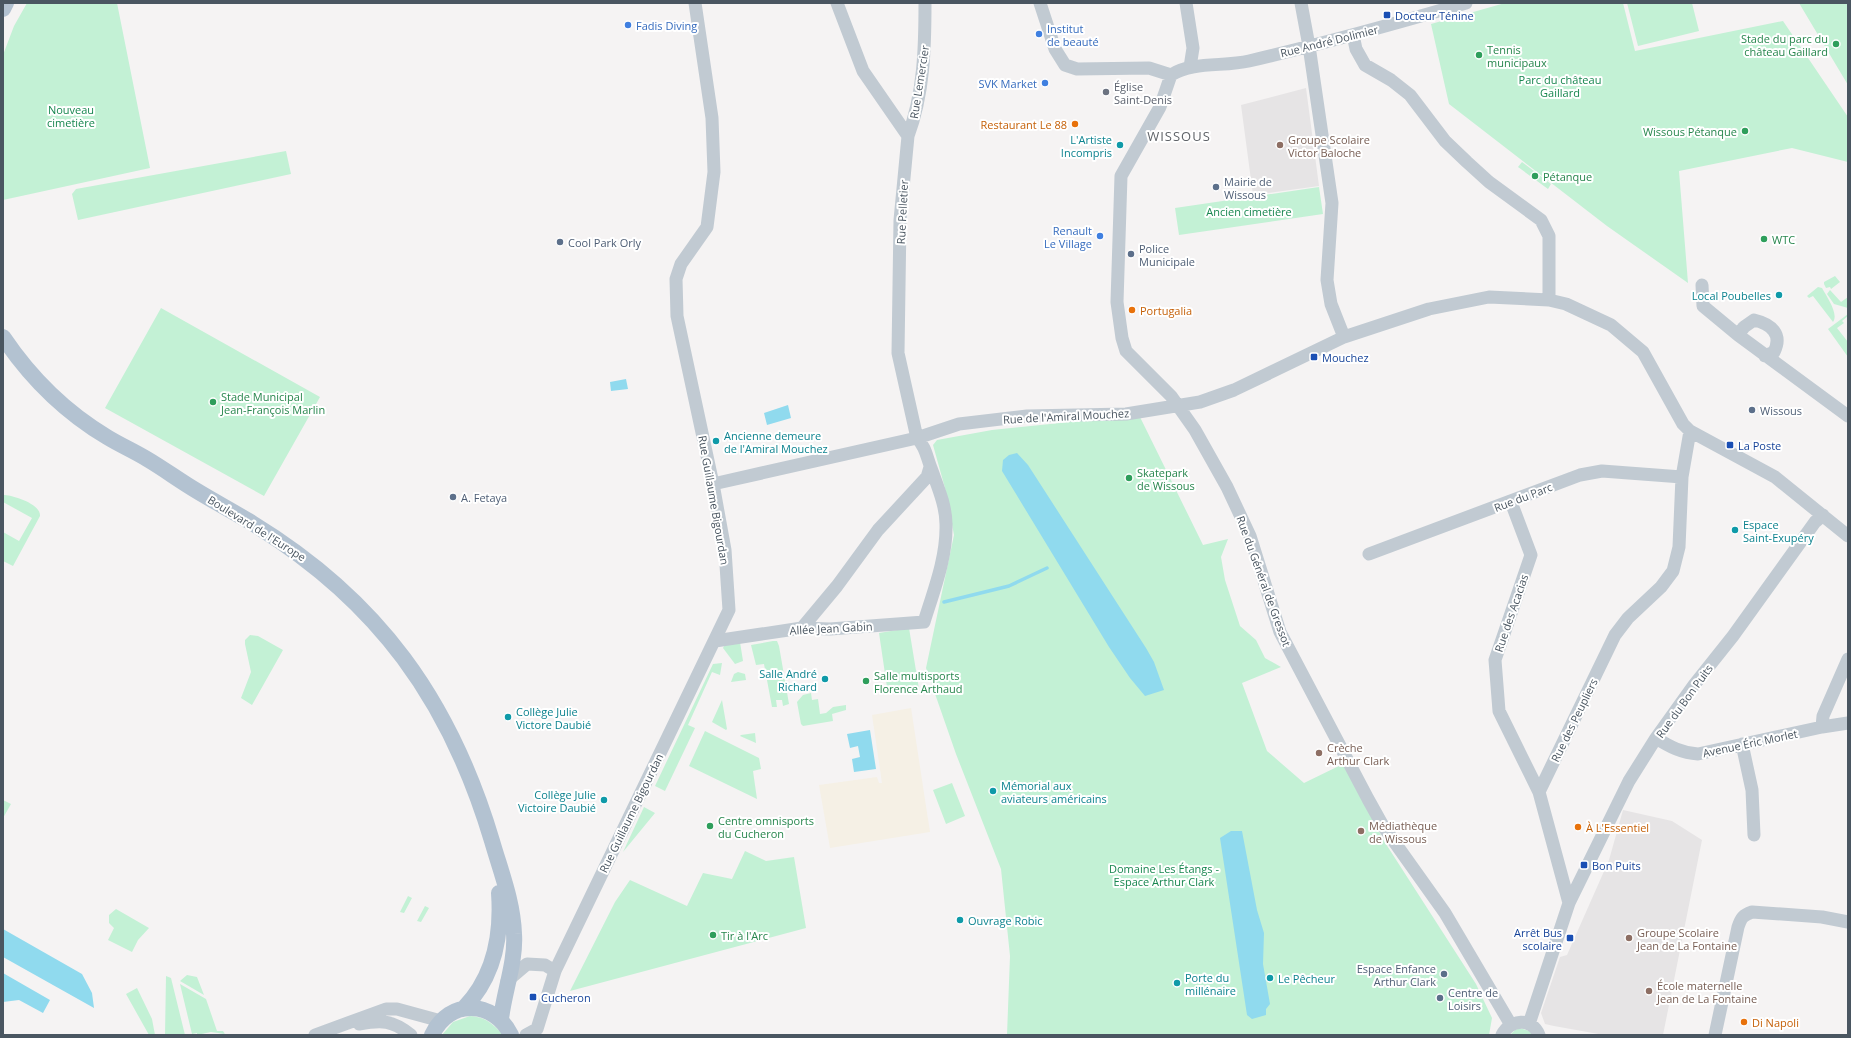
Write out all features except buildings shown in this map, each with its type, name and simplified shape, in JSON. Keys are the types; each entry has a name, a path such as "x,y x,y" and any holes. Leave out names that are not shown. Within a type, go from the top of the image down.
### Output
{"main road":[{"path":"3,8 6,3"},
{"name":"Boulevard de l'Europe","path":"3,337 40,384 81,419 106,437 148,459 198,492 278,539 323,573 364,611 412,667 446,724 472,780 508,893 514,934 512,961 507,980 501,1019"},
{"name":"Boulevard de l'Europe","path":"464,1008 473,999 489,971 498,940 500,911 496,855"},
{"path":"432,1035 441,1021 453,1012 464,1008 484,1010 501,1019 511,1035"}],"street":[{"name":"Rue Guillaume Bigourdan","path":"526,1035 537,1029 555,971 729,610 725,550 677,309 676,279 681,264 707,227 714,172 712,118 695,3"},
{"path":"837,3 863,70 908,136"},
{"name":"Rue Lemercier","path":"908,136 916,115 925,52 925,3"},
{"path":"1040,3 1055,49 1066,65 1077,69 1149,68 1172,75"},
{"path":"1186,3 1193,48 1190,68"},
{"path":"1301,3 1309,46 1332,203 1328,260 1328,292 1344,337"},
{"name":"Rue André Dolimier","path":"1172,75 1190,68 1246,62 1353,35 1466,3"},
{"path":"1353,35 1356,48 1365,65 1391,80 1410,96 1445,140 1466,162 1489,182 1541,220 1549,236 1549,300"},
{"name":"Rue du Général de Gressot","path":"1172,75 1163,101 1121,176 1117,302 1122,338 1126,351 1165,388 1195,430 1240,513 1250,536 1280,632 1348,761 1383,826 1445,913 1511,1025"},
{"name":"Rue Pelletier","path":"908,136 900,220 898,353 917,438 924,446 930,467 938,483 946,522 945,551 924,622"},
{"path":"1702,285 1703,306 1738,336 1848,416"},
{"name":"Rue de l'Amiral Mouchez","path":"713,484 917,438 947,427 989,420 1027,416 1126,414 1200,402 1234,390 1344,337 1429,309 1488,297 1549,300 1566,304 1611,325 1634,342 1651,364 1683,424 1690,431"},
{"path":"1738,336 1744,327 1754,320 1764,322 1771,327 1776,334 1778,344 1774,352 1765,356"},
{"path":"1690,431 1775,477 1848,536"},
{"name":"Rue des Peupliers","path":"1539,792 1615,635 1628,618 1665,582 1673,571 1679,547 1682,507 1682,477 1690,431"},
{"path":"802,628 837,586 878,530 927,477 930,467"},
{"name":"Rue du Parc","path":"1369,554 1580,475 1602,471 1682,477"},
{"name":"Rue des Acacias","path":"1511,502 1531,555 1495,660 1500,711 1539,792"},
{"name":"Rue du Bon Puits","path":"1569,903 1629,782 1656,738 1694,685 1733,636 1815,522 1823,515"},
{"name":"Allée Jean Gabin","path":"715,641 802,628 830,630 924,622"},
{"path":"1822,727 1823,716 1848,659"},
{"name":"Avenue Éric Morlet","path":"1656,738 1668,746 1685,753 1698,754 1822,727 1848,724"},
{"path":"1742,744 1752,790 1754,835"},
{"path":"1529,1024 1569,903 1539,792"},
{"path":"1715,1035 1740,920 1746,914 1752,912 1848,922"},
{"path":"507,980 527,964 545,965 555,971"},
{"path":"315,1035 386,1010 397,1009 441,1021"},
{"path":"328,1030 382,1021 400,1028 411,1035"},
{"path":"1502,1035 1511,1025 1523,1022 1534,1027 1539,1035"}],"shaded area":[{"name":"Groupe Scolaire Victor Baloche","path":"1306,88 1319,186 1253,195 1241,105"},
{"name":"Groupe Scolaire Jean de La Fontaine","path":"1623,810 1672,821 1702,840 1663,1035 1604,1035 1554,1026 1545,1024 1541,1013 1560,957 1567,955 1609,860"}],"green space":[{"name":"Nouveau cimetière","path":"27,3 117,3 150,168 3,200 3,55 14,26"},
{"name":"Parc du château Gaillard","path":"1505,3 1623,3 1635,51 1783,21 1848,117 1848,162 1792,148 1679,171 1688,283 1607,226 1449,104 1431,24"},
{"path":"1627,3 1692,3 1699,31 1638,46"},
{"name":"Stade du parc du château Gaillard","path":"1799,3 1848,3 1848,85"},
{"path":"286,151 291,174 78,220 72,194 76,189"},
{"name":"Pétanque","path":"1522,162 1551,184 1548,189 1518,167"},
{"name":"Ancien cimetière","path":"1319,187 1323,214 1179,235 1175,208"},
{"path":"1835,276 1840,282 1831,289 1830,287 1826,288 1824,282"},
{"path":"1818,287 1822,288 1832,305 1835,315 1833,322 1813,296 1809,298 1807,296"},
{"path":"1830,290 1841,302 1848,297 1848,308 1834,304 1827,294"},
{"name":"Stade Municipal Jean-François Marlin","path":"161,308 320,397 264,496 105,408"},
{"path":"1848,314 1848,316 1842,321 1844,323 1837,328 1848,342 1848,357 1828,329"},
{"name":"Domaine Les Étangs - Espace Arthur Clark","path":"1139,415 1203,545 1228,539 1221,557 1225,580 1240,626 1256,640 1265,658 1281,667 1242,683 1267,751 1304,783 1343,764 1384,841 1476,984 1492,1018 1489,1035 1007,1035 1010,956 1001,869 956,754 926,668 954,535 945,488 933,445 937,440 992,430"},
{"path":"3,495 26,501 36,508 40,516 13,566 3,561 3,532 19,541 32,518 3,502"},
{"path":"909,628 919,689 888,694 879,633"},
{"path":"250,635 258,636 283,650 252,705 241,698 251,672 245,644 245,640"},
{"path":"777,641 779,646 789,704 783,706 782,700 776,700 777,707 772,707 764,664 756,665 751,645"},
{"path":"740,642 743,661 735,664 723,648 724,646"},
{"path":"722,663 720,675 712,672 688,725 695,728 665,791 655,786 713,664"},
{"path":"738,672 745,674 746,680 731,682 734,674"},
{"path":"811,693 812,700 818,699 820,714 826,713 833,707 846,705 846,710 832,714 833,721 803,726 801,724 797,702 803,695"},
{"path":"722,700 727,729 726,730 712,722"},
{"path":"705,731 759,758 761,769 753,771 757,799 689,766"},
{"path":"755,733 756,743 740,736 741,735"},
{"path":"952,783 965,816 946,824 933,790"},
{"path":"3,800 11,804 3,818"},
{"path":"644,807 655,813 623,852"},
{"path":"745,851 766,861 794,857 806,928 570,991 615,902 630,880 687,906 703,873 732,879"},
{"path":"408,896 412,898 404,913 400,912"},
{"path":"425,906 429,908 421,922 417,921"},
{"path":"116,909 149,928 138,940 132,952 108,940 114,928 109,923 109,915"},
{"path":"187,975 197,977 204,995 180,981"},
{"path":"166,976 171,978 185,1035 165,1035"},
{"path":"180,984 206,999 217,1031 223,1031 225,1034 211,1032 197,1035 197,1033 192,1034"},
{"path":"137,988 152,1019 155,1035 149,1035 126,994"},
{"path":"470,1016 489,1022 503,1035 442,1035 453,1022"},
{"path":"1520,1028 1529,1031 1533,1035 1510,1035 1515,1030"}],"sand":[{"path":"911,708 930,832 830,848 819,785 877,777 879,783 882,783 872,715"}],"water":[{"path":"626,379 628,389 611,391 610,382"},
{"path":"788,405 791,418 767,425 764,413"},
{"path":"1017,453 1028,465 1146,648 1154,662 1164,690 1145,696 1130,678 1109,647 1002,471 1003,460 1009,455"},
{"path":"870,730 876,769 854,772 852,759 860,757 858,746 850,748 847,734"},
{"path":"1231,831 1242,831 1257,910 1264,933 1263,964 1270,1004 1266,1009 1266,1015 1252,1019 1247,1015 1220,838"},
{"path":"3,929 82,974 92,993 94,1008 3,957"},
{"path":"3,973 50,1000 43,1013 19,1000 3,1002"}],"waterway":[{"path":"944,602 1009,586 1047,568"}],"place":[{"name":"Docteur Ténine","path":"1387,15"},
{"name":"Fadis Diving","path":"628,25"},
{"name":"Institut de beauté","path":"1039,34"},
{"name":"Stade du parc du château Gaillard","path":"1836,44"},
{"name":"Tennis municipaux","path":"1479,55"},
{"name":"SVK Market","path":"1045,83"},
{"name":"Église Saint-Denis","path":"1106,92"},
{"name":"Restaurant Le 88","path":"1075,124"},
{"name":"Wissous Pétanque","path":"1745,131"},
{"name":"L'Artiste Incompris","path":"1120,145"},
{"name":"Groupe Scolaire Victor Baloche","path":"1280,145"},
{"name":"Pétanque","path":"1535,176"},
{"name":"Mairie de Wissous","path":"1216,187"},
{"name":"Renault Le Village","path":"1100,236"},
{"name":"WTC","path":"1764,239"},
{"name":"Cool Park Orly","path":"560,242"},
{"name":"Police Municipale","path":"1131,254"},
{"name":"Local Poubelles","path":"1779,295"},
{"name":"Portugalia","path":"1132,310"},
{"name":"Mouchez","path":"1314,357"},
{"name":"Stade Municipal Jean-François Marlin","path":"213,402"},
{"name":"Wissous","path":"1752,410"},
{"name":"Ancienne demeure de l'Amiral Mouchez","path":"716,441"},
{"name":"La Poste","path":"1730,445"},
{"name":"Skatepark de Wissous","path":"1129,478"},
{"name":"A. Fetaya","path":"453,497"},
{"name":"Espace Saint-Exupéry","path":"1735,530"},
{"name":"Salle André Richard","path":"825,679"},
{"name":"Salle multisports Florence Arthaud","path":"866,681"},
{"name":"Collège Julie Victore Daubié","path":"508,717"},
{"name":"Crèche Arthur Clark","path":"1319,753"},
{"name":"Mémorial aux aviateurs américains","path":"993,791"},
{"name":"Collège Julie Victoire Daubié","path":"604,800"},
{"name":"Centre omnisports du Cucheron","path":"710,826"},
{"name":"À L'Essentiel","path":"1578,827"},
{"name":"Médiathèque de Wissous","path":"1361,831"},
{"name":"Bon Puits","path":"1584,865"},
{"name":"Ouvrage Robic","path":"960,920"},
{"name":"Tir à l'Arc","path":"713,935"},
{"name":"Arrêt Bus scolaire","path":"1570,938"},
{"name":"Groupe Scolaire Jean de La Fontaine","path":"1629,938"},
{"name":"Espace Enfance Arthur Clark","path":"1444,974"},
{"name":"Le Pêcheur","path":"1270,978"},
{"name":"Porte du millénaire","path":"1177,983"},
{"name":"École maternelle Jean de La Fontaine","path":"1649,991"},
{"name":"Cucheron","path":"533,997"},
{"name":"Centre de Loisirs","path":"1440,998"},
{"name":"Di Napoli","path":"1744,1022"}],"district":[{"name":"WISSOUS","path":"1179,136"}]}
